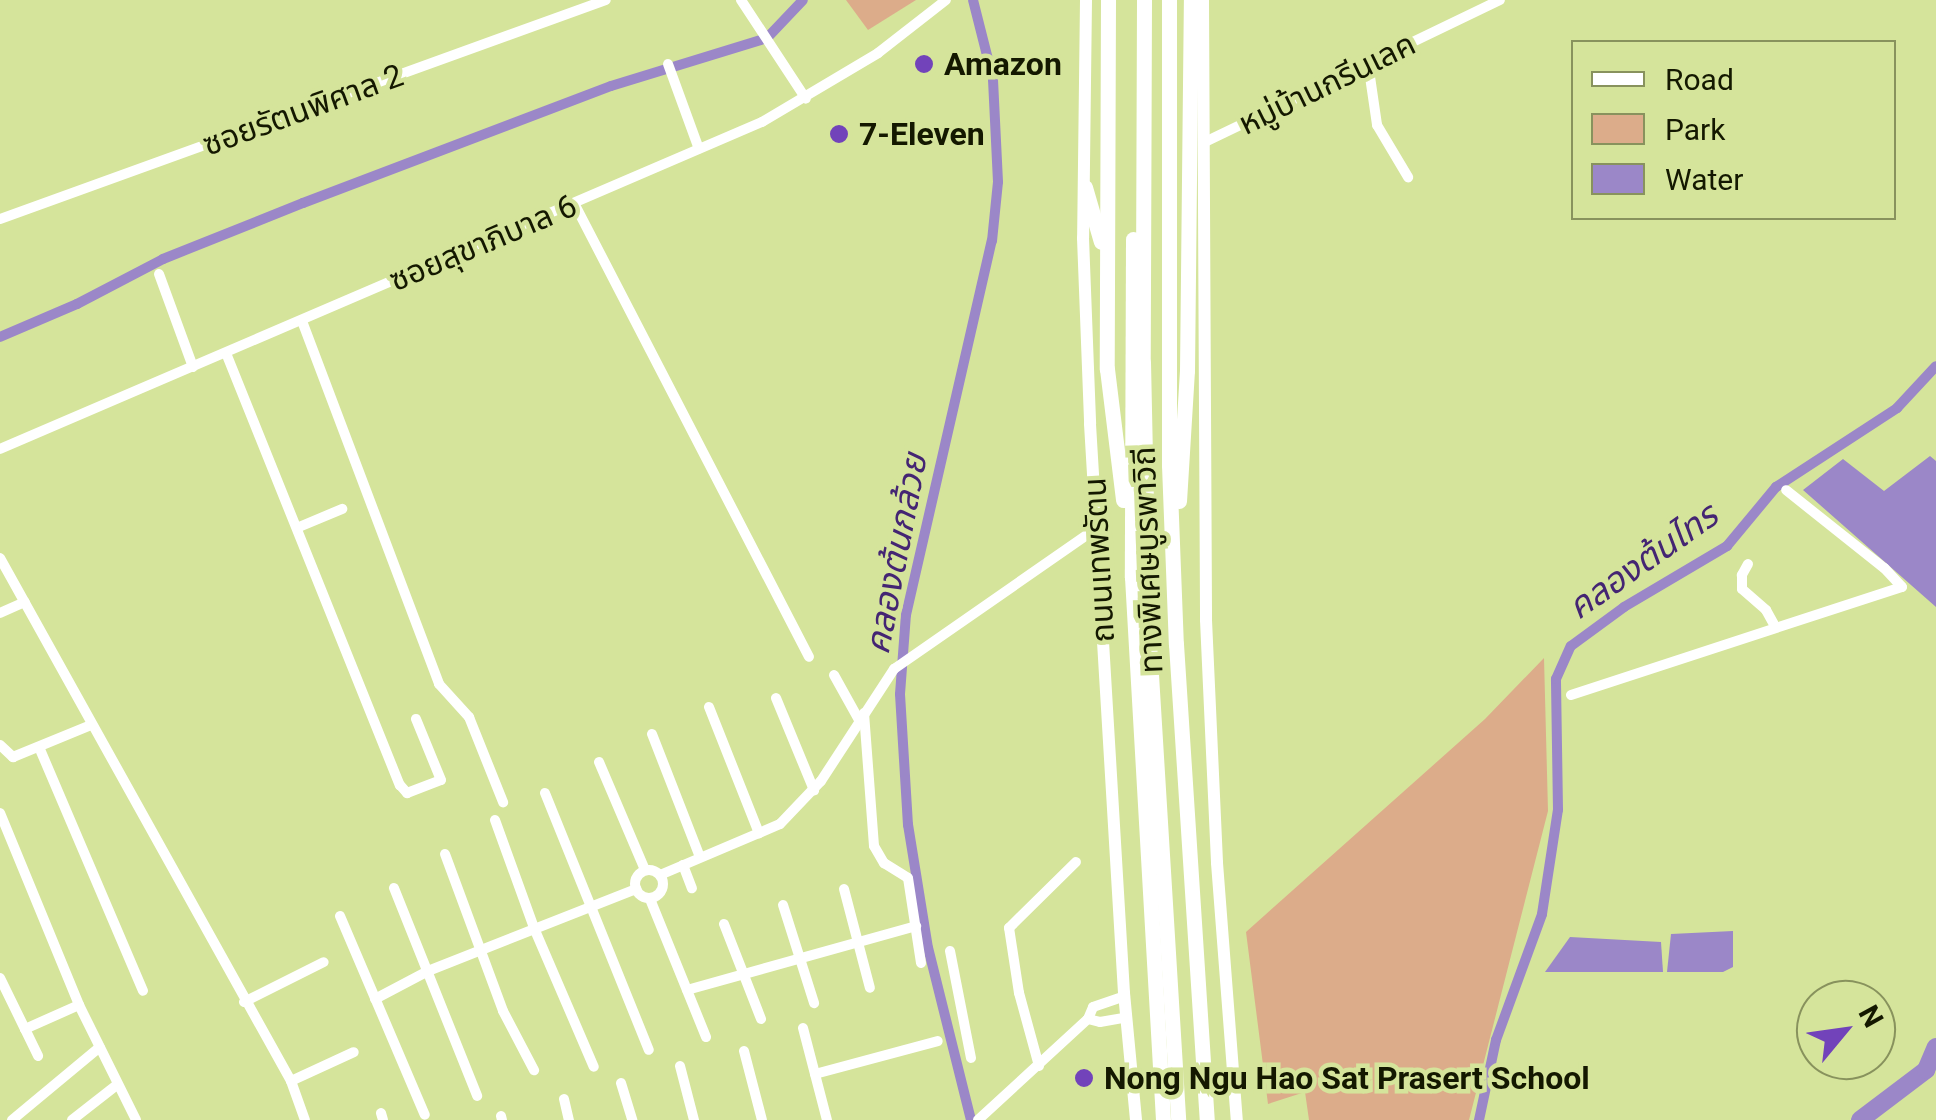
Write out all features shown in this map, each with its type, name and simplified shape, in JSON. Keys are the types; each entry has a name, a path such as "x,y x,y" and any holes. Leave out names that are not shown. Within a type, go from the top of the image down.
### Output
{"highway":[{"path":"1108,0 1106,370 1114,450 1149,642"},
{"name":"ถนนเทพรัตน","path":"1134,0 1130,337 1136,690 1162,1120"},
{"name":"ทางพิเศษบูรพาวิถี","path":"1144,0 1143,362 1149,642 1178,1120"},
{"path":"1167,0 1172,544 1207,1120"},
{"name":"ทางพิเศษบูรพาวิถี","path":"1167,0 1168,642 1198,1120"},
{"path":"1168,642 1187,371 1191,0"},
{"path":"1085,188 1130,337"}],"main road":[{"name":"ถนนเทพรัตน","path":"1086,0 1090,424 1136,1120"},
{"path":"1204,0 1206,620 1218,863 1237,1120"}],"street":[{"path":"741,0 774,44 806,99"},
{"name":"ซอยสุขาภิบาล 6","path":"0,450 806,99 878,53 946,0"},
{"name":"หมู่บ้านกรีนเลค","path":"1207,142 1500,0"},
{"name":"ซอยรัตนพิศาล 2","path":"0,219 602,1"},
{"path":"1368,63 1377,125 1408,177"},
{"path":"668,64 698,149"},
{"path":"574,203 809,657"},
{"path":"159,274 194,367"},
{"path":"302,321 439,684 469,717 503,802"},
{"path":"226,353 300,527 400,785 407,793 441,780 416,719"},
{"path":"1570,696 1774,626 1902,588 1884,568 1786,490"},
{"path":"300,527 342,510"},
{"path":"599,762 645,870 660,875 780,824 814,790 894,669 1098,528"},
{"path":"0,558 290,1082 305,1120"},
{"path":"1748,564 1742,575 1742,589 1766,610 1774,626"},
{"path":"0,613 25,602"},
{"path":"834,675 862,716 874,846 884,863 908,878 921,963"},
{"path":"776,698 814,790"},
{"path":"708,707 759,833"},
{"path":"0,745 10,757 90,725"},
{"path":"652,734 700,857"},
{"path":"39,747 143,991"},
{"path":"545,793 649,1050"},
{"path":"0,813 80,1005 136,1120"},
{"path":"495,820 534,928 594,1068"},
{"path":"444,854 503,1011 534,1070"},
{"path":"1039,1066 1018,993 1010,928 1076,862"},
{"path":"683,865 692,888"},
{"path":"636,889 636,878 645,870"},
{"path":"650,899 662,890 660,875"},
{"path":"394,888 476,1096"},
{"path":"375,999 428,971 636,889"},
{"path":"636,889 650,899 706,1037"},
{"path":"844,889 870,988"},
{"path":"783,905 814,1003"},
{"path":"340,916 425,1115"},
{"path":"724,924 761,1020"},
{"path":"686,990 916,926"},
{"path":"950,950 970,1058"},
{"path":"244,1002 324,962"},
{"path":"0,978 38,1056"},
{"path":"978,1120 1088,1018 1093,1007 1125,996"},
{"path":"24,1029 80,1005"},
{"path":"1088,1018 1100,1022 1127,1017"},
{"path":"803,1028 827,1120"},
{"path":"814,1074 938,1041"},
{"path":"12,1120 100,1047"},
{"path":"744,1051 762,1120"},
{"path":"290,1082 354,1052"},
{"path":"680,1066 694,1120"},
{"path":"622,1083 632,1120"},
{"path":"72,1120 118,1084"},
{"path":"564,1099 569,1120"}],"green space":[{"path":"846,0 916,0 868,30"},
{"path":"1544,658 1548,811 1469,1120 1309,1120 1305,1092 1268,1104 1246,932 1485,719"}],"water":[{"path":"1930,456 1936,461 1936,607 1803,490 1843,459 1884,491"},
{"path":"1733,931 1733,967 1723,972 1667,972 1671,934"},
{"path":"1570,937 1661,942 1663,972 1545,972"}],"waterway":[{"path":"0,337 77,304 163,259 303,203 611,86 767,38 803,0"},
{"name":"คลองต้นกล้วย","path":"971,1120 928,948 908,825 900,694 906,615 992,241 998,182 993,79 973,0"},
{"name":"คลองต้นไทร","path":"1479,1120 1496,1040 1542,914 1558,810 1556,679 1571,646 1624,607 1727,546 1776,487 1897,408 1936,366"},
{"path":"1860,1120 1926,1070 1936,1047"}],"place":[{"name":"Amazon","path":"924,64"},
{"name":"7-Eleven","path":"839,134"},
{"name":"Nong Ngu Hao Sat Prasert School","path":"1084,1078"}]}
